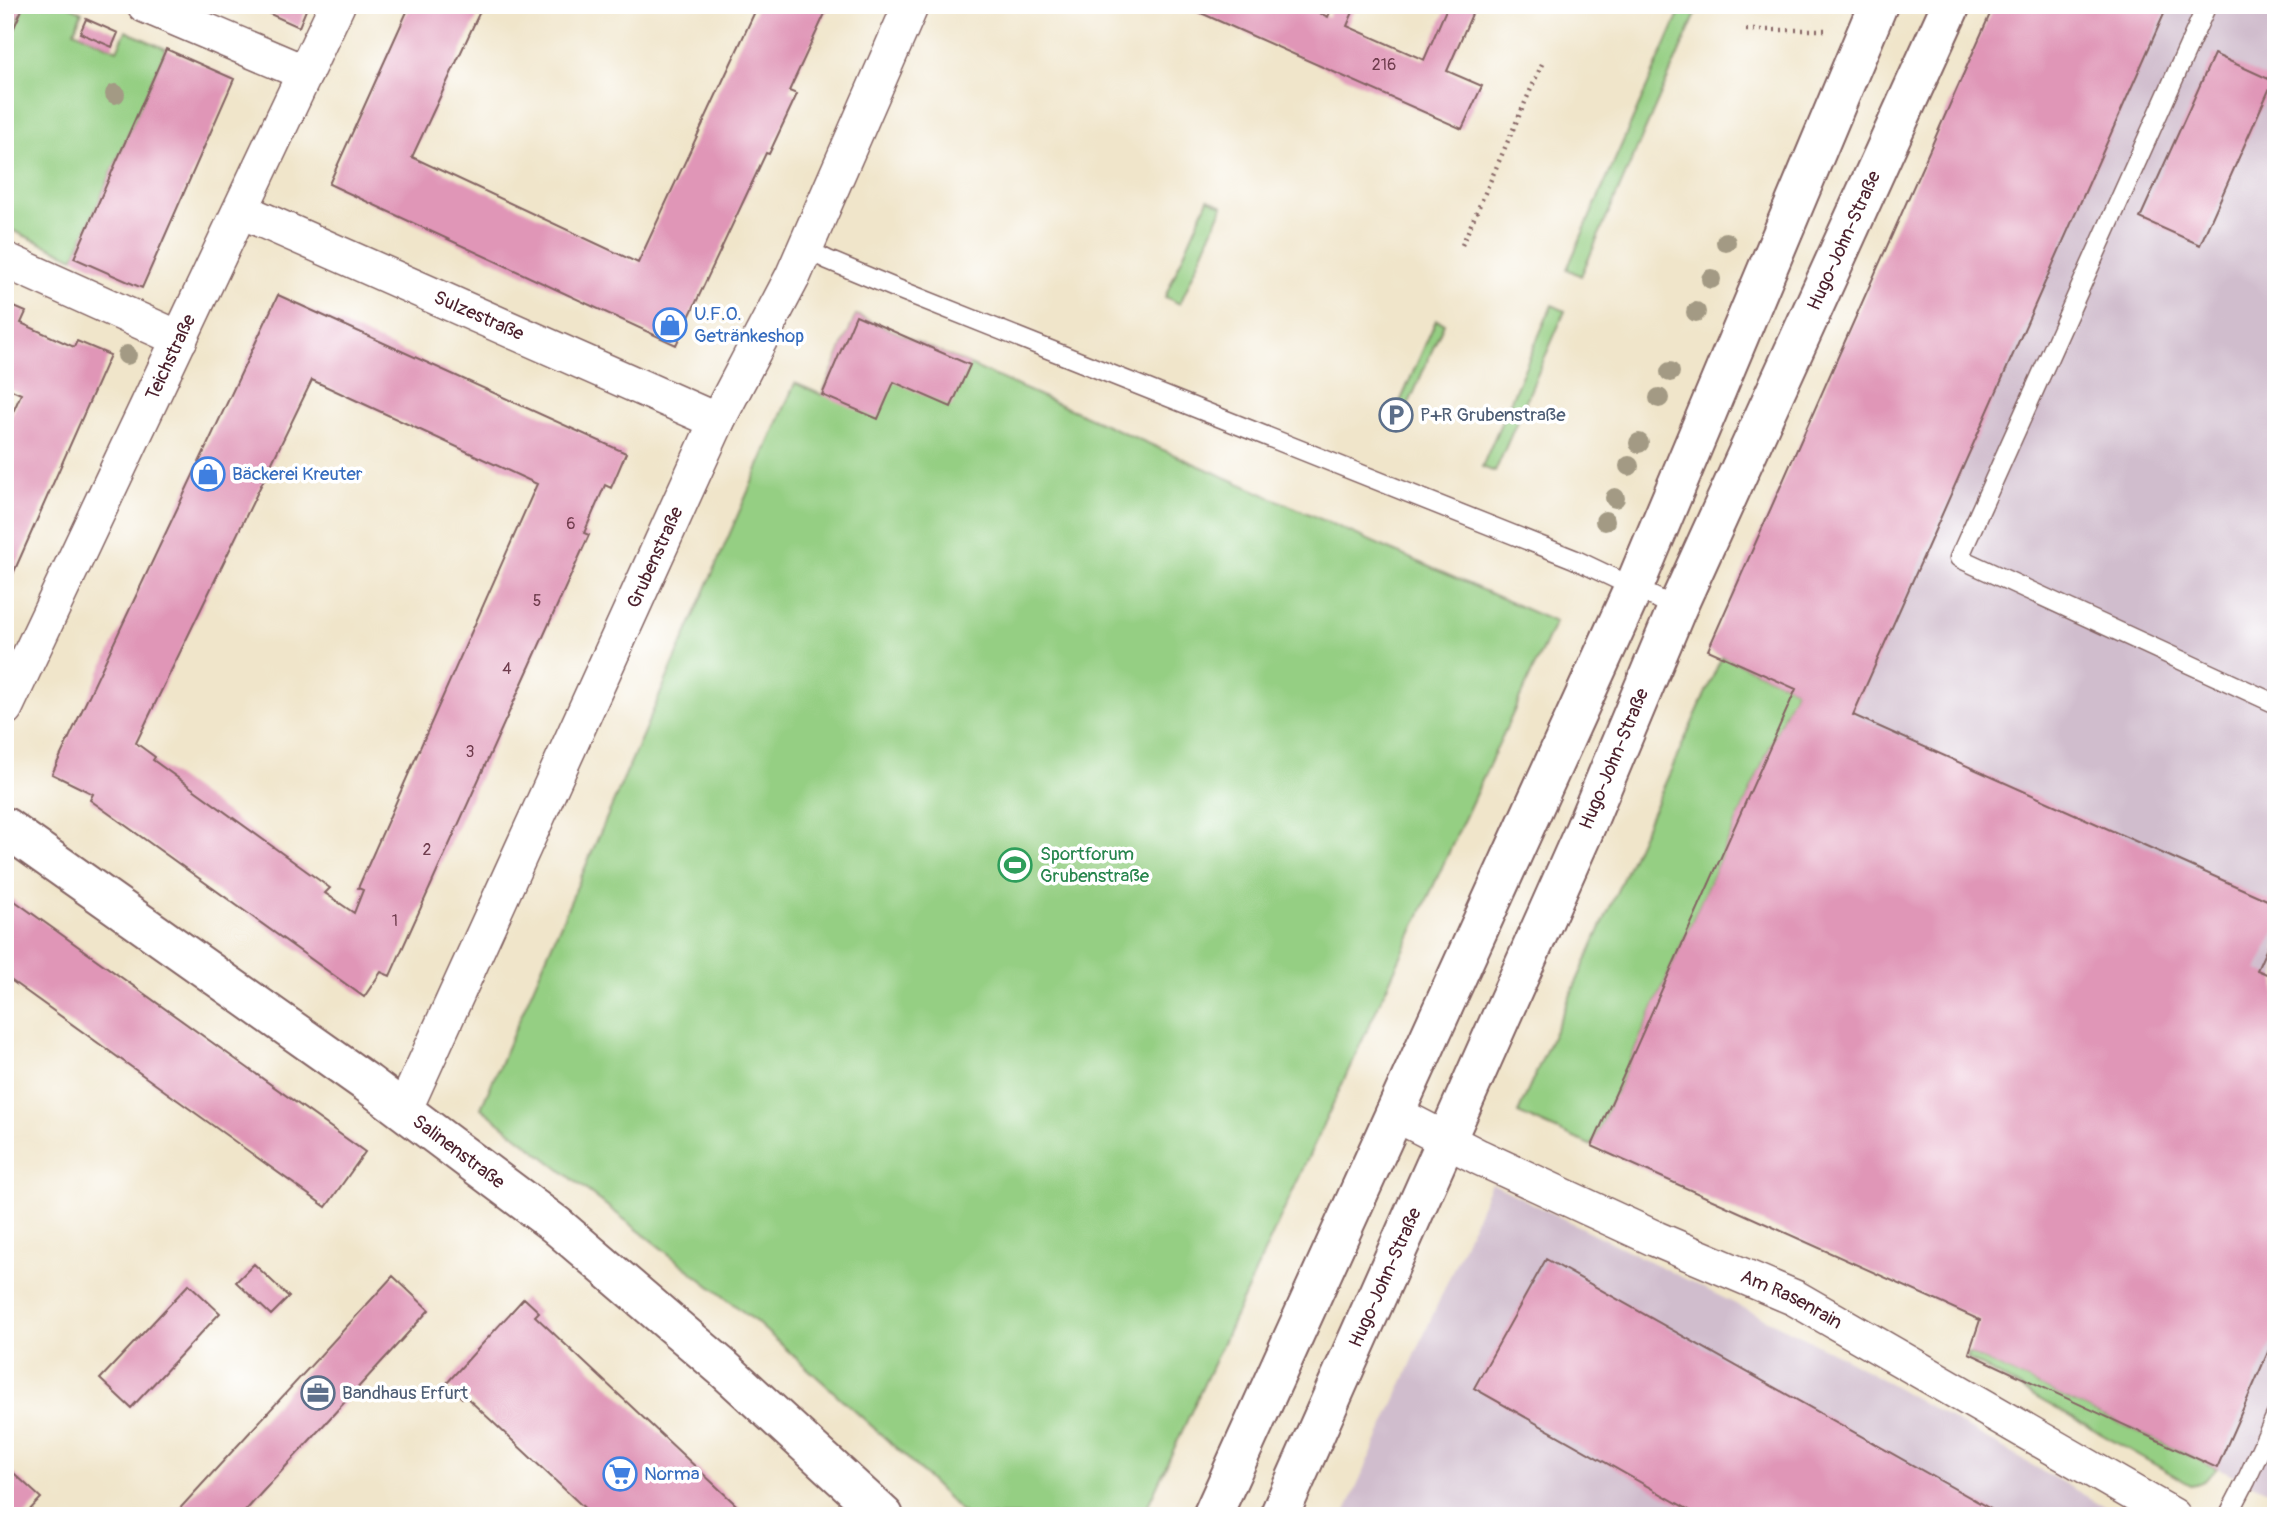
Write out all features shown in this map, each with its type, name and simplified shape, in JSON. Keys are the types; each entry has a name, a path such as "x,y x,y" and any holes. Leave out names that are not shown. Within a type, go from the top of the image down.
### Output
{"main road":[{"path":"1212,1516 1634,587 1878,5"},
{"name":"Hugo-John-Straße","path":"1279,1516 1583,833 1677,608 1951,5"},
{"name":"Salinenstraße","path":"5,827 404,1110 556,1225 723,1368 884,1516"}],"street":[{"path":"145,5 304,73"},
{"name":"Teichstraße","path":"5,708 337,5"},
{"name":"Grubenstraße","path":"404,1110 717,421 793,276 816,254 911,5"},
{"name":"Sulzestraße","path":"242,211 717,421"},
{"path":"5,260 180,339"},
{"name":"Am Rasenrain","path":"1394,1113 1656,1239 1795,1298 2173,1516"}],"lane":[{"path":"2207,5 1959,558 2276,704"},
{"path":"816,254 1574,559 1677,608"},
{"path":"2228,1516 2276,1415"}],"path":[{"path":"1746,30 1838,30"},
{"path":"1462,245 1542,64"}],"shaded area":[{"path":"1994,5 2276,5 2276,1495 1969,1353 1980,1320 1518,1113 1722,657 1708,650"},
{"path":"1491,1183 1843,1357 2121,1516 1344,1516"}],"green space":[{"path":"24,5 67,5 82,12 74,31 117,50 126,31 166,49 74,258 5,227 5,48"},
{"path":"1683,5 1700,5 1581,276 1567,269"},
{"path":"1208,199 1223,206 1180,304 1165,297"},
{"path":"1552,305 1565,311 1495,472 1482,467"},
{"name":"Sportforum Grubenstraße","path":"856,315 1555,622 1143,1516 966,1516 906,1457 755,1321 481,1108 795,383 822,395"},
{"path":"1436,320 1444,323 1398,429 1390,425"},
{"path":"1722,656 1796,689 1592,1146 1518,1113"},
{"path":"1969,1353 2217,1468 2206,1480 2191,1485 1967,1358"}],"building":[{"path":"5,5 24,5 5,48"},
{"path":"250,5 308,5 299,27"},
{"path":"410,5 483,5 412,157 638,263 758,5 829,5 789,91 797,94 769,154 766,153 676,345 329,184"},
{"path":"1183,5 1302,5 1328,17 1333,5 1356,5 1347,26 1424,60 1448,5 1476,5 1447,71 1482,86 1462,129"},
{"path":"1994,5 2168,5 1853,715 2276,904 2276,928 2257,970 2276,978 2276,1334 2217,1468 1969,1353 1980,1320 1592,1146 1796,689 1708,650"},
{"path":"86,19 118,33 112,47 80,33"},
{"path":"166,49 234,79 142,288 74,258"},
{"path":"2214,54 2273,81 2200,245 2140,218"},
{"path":"278,295 626,453 611,488 605,485 584,533 589,535 390,976 381,972 364,997 90,800 93,794 52,774","holes":["312,380 537,484 358,888 363,890 354,913 325,893 330,888 153,760 155,757 136,743"]},
{"path":"5,303 26,312 21,323 74,347 77,341 110,355 5,592 5,430 21,394 5,387"},
{"path":"856,315 970,365 951,407 894,382 878,419 822,395"},
{"path":"5,894 365,1152 326,1207 5,976"},
{"path":"1546,1259 2003,1516 1700,1516 1474,1388"},
{"path":"254,1264 289,1297 271,1315 236,1282"},
{"path":"393,1276 429,1310 241,1516 173,1516"},
{"path":"189,1284 220,1313 131,1408 100,1379"},
{"path":"524,1298 539,1312 535,1316 748,1516 593,1516 464,1395 462,1398 446,1384"},
{"path":"5,1465 41,1498 24,1516 5,1516"}],"place":[{"name":"U.F.O. Getränkeshop","path":"670,325"},
{"name":"P+R Grubenstraße","path":"1396,415"},
{"name":"Bäckerei Kreuter","path":"208,474"},
{"name":"Sportforum Grubenstraße","path":"1015,865"},
{"name":"Bandhaus Erfurt","path":"318,1393"},
{"name":"Norma","path":"620,1474"}]}
